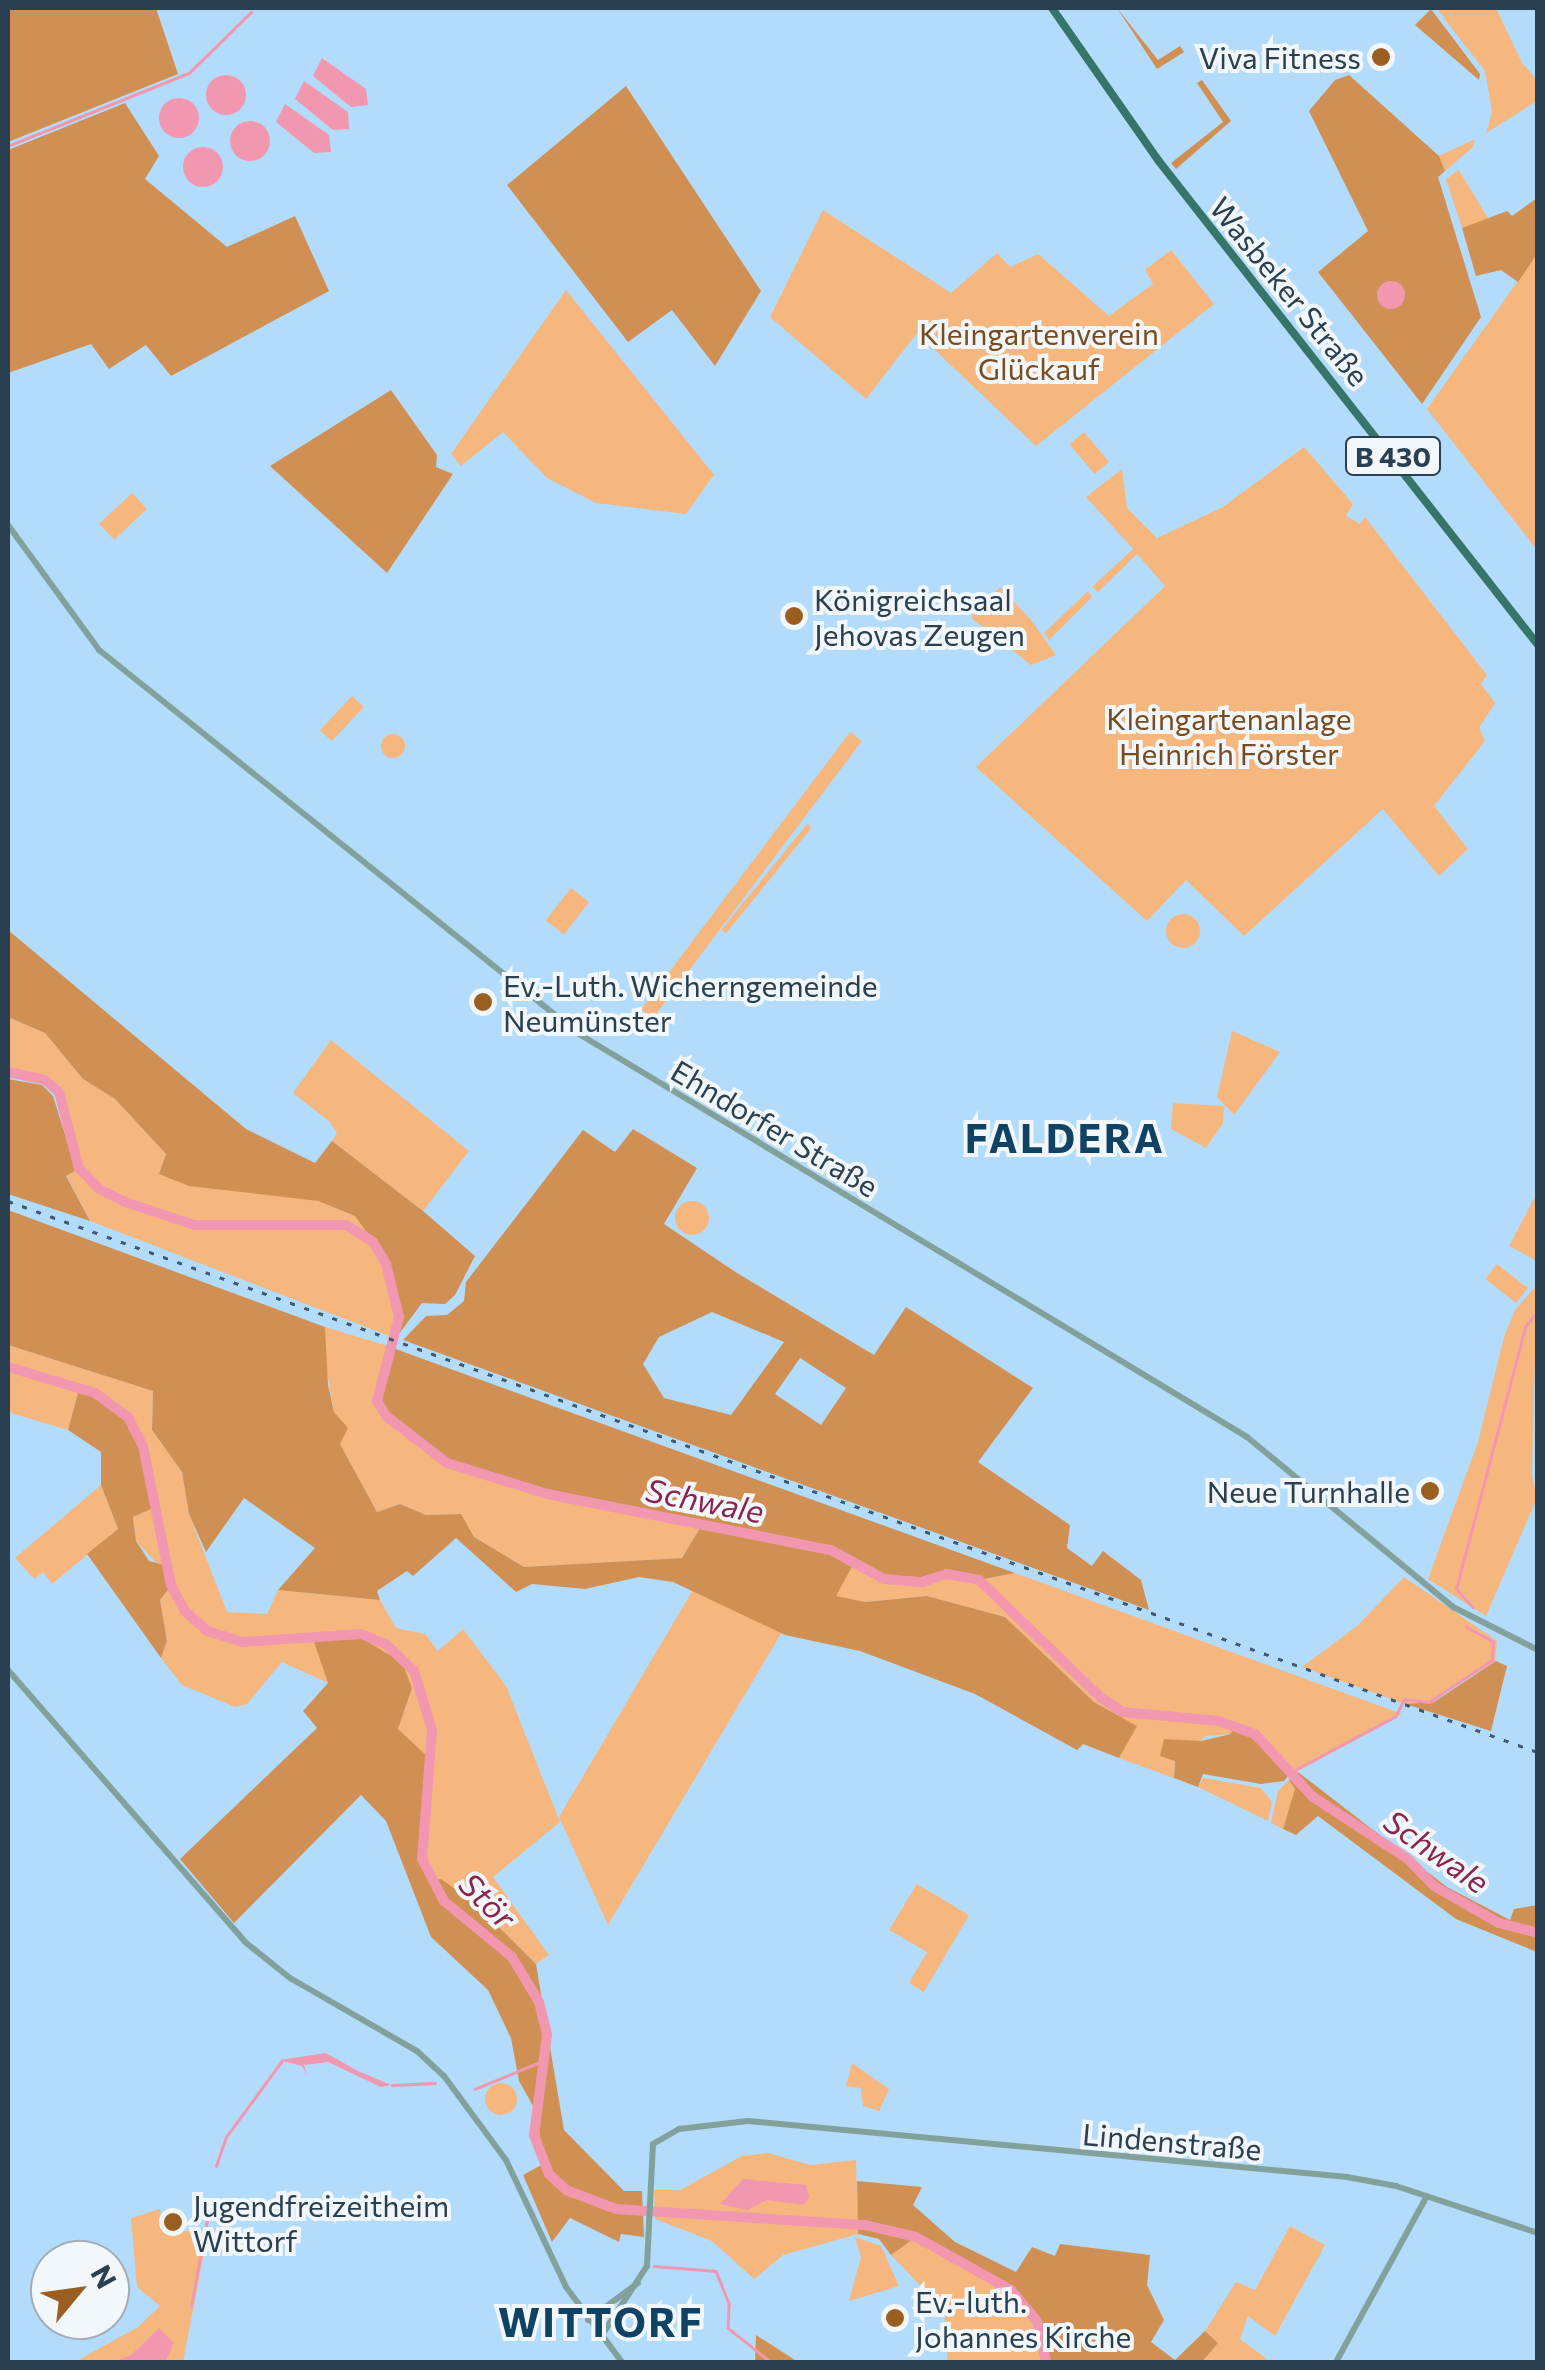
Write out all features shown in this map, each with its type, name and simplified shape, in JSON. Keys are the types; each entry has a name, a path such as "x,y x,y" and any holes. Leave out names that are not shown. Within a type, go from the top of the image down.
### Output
{"main road":[{"name":"Wasbeker Straße","path":"1052,8 1171,177 1538,644"}],"street":[{"name":"Ehndorfer Straße","path":"8,525 71,620 123,672 578,1034 1247,1438 1453,1606 1538,1650"},
{"path":"8,1670 66,1741 261,1956 417,2052 444,2076 506,2160 566,2287 622,2362"},
{"name":"Lindenstraße","path":"640,2283 650,2252 648,2159 662,2135 760,2120 1061,2154 1347,2177 1427,2196 1538,2233"},
{"path":"1336,2362 1427,2196"},
{"path":"588,2320 640,2283"},
{"path":"602,2336 640,2283"}],"green space":[{"path":"1436,8 1496,8 1522,63 1537,80 1537,101 1486,133 1492,112 1485,71"},
{"path":"1475,139 1473,147 1445,171 1439,156"},
{"path":"1459,170 1489,220 1462,228 1446,179"},
{"name":"Kleingartenverein Glückauf","path":"823,210 951,293 997,253 1010,267 1038,254 1109,316 1153,284 1145,270 1171,250 1214,304 1036,446 917,333 866,399 770,317"},
{"path":"1537,254 1537,550 1427,409"},
{"path":"566,290 714,475 686,514 596,503 547,478 503,432 461,466 451,454"},
{"path":"1084,432 1109,462 1095,474 1069,444"},
{"name":"Kleingartenanlage Heinrich Förster","path":"1304,447 1353,504 1346,516 1360,524 1365,517 1487,675 1481,684 1495,703 1479,728 1485,741 1434,806 1468,849 1439,876 1383,809 1244,936 1186,880 1147,921 976,767 1165,586 1137,554 1098,592 1092,587 1133,549 1086,497 1122,469 1127,508 1157,538 1223,507"},
{"path":"132,493 147,509 114,540 99,524"},
{"path":"1000,587 1056,655 1031,665 971,618"},
{"path":"1088,591 1092,597 1049,640 1044,633"},
{"path":"352,696 364,707 332,741 320,730"},
{"path":"850,732 862,741 653,1018 641,1009"},
{"path":"393,734 405,746 393,758 381,746"},
{"path":"807,824 812,828 726,933 721,930"},
{"path":"571,888 589,902 564,934 546,920"},
{"path":"1183,914 1195,919 1200,931 1195,943 1183,948 1171,943 1166,931 1171,919"},
{"path":"8,1017 45,1033 83,1079 115,1099 166,1154 159,1174 318,1201 355,1216 374,1240 390,1291 396,1317 389,1336 90,1221 66,1175 79,1167 59,1093 45,1080 8,1072"},
{"path":"1232,1031 1280,1052 1234,1115 1217,1097"},
{"path":"331,1040 469,1151 423,1211 332,1141 337,1133 330,1122 293,1093"},
{"path":"1173,1103 1224,1106 1223,1123 1206,1148 1171,1129"},
{"path":"1537,1193 1537,1261 1509,1246"},
{"path":"692,1201 704,1206 709,1218 704,1230 692,1235 680,1230 675,1218 680,1206"},
{"path":"1497,1264 1528,1288 1516,1303 1485,1279"},
{"path":"1537,1285 1532,1475 1537,1498 1486,1616 1428,1579 1478,1442 1504,1337 1515,1310"},
{"path":"325,1327 388,1346 377,1384 386,1416 447,1463 475,1476 700,1528 682,1558 524,1567 474,1537 460,1514 426,1515 400,1504 377,1512 340,1444 324,1356"},
{"path":"8,1345 153,1391 152,1430 182,1472 189,1514 227,1612 267,1614 278,1590 380,1600 396,1628 425,1634 438,1651 463,1629 506,1686 560,1822 493,1877 549,1955 536,1964 476,1904 430,1880 419,1836 428,1758 398,1729 412,1688 314,1639 328,1683 282,1662 247,1704 235,1707 182,1685 161,1658 167,1641 160,1600 174,1582 136,1541 133,1517 158,1506 135,1424 121,1406 80,1386 68,1430 8,1412"},
{"path":"101,1485 118,1529 52,1584 43,1572 34,1579 15,1558"},
{"path":"854,1562 922,1582 946,1574 979,1580 1015,1573 1402,1714 1293,1774 1272,1748 1234,1725 1231,1734 1206,1736 1175,1760 1174,1778 1119,1758 1136,1726 1094,1702 1005,1617 927,1596 865,1602 835,1597"},
{"path":"1404,1577 1497,1641 1495,1662 1425,1704 1405,1704 1302,1667 1357,1626"},
{"path":"694,1588 782,1632 608,1925 559,1817"},
{"path":"1203,1778 1261,1788 1272,1802 1268,1821 1198,1787"},
{"path":"1289,1780 1296,1789 1283,1829 1271,1823 1278,1791"},
{"path":"917,1884 969,1915 924,1992 909,1983 927,1952 889,1930"},
{"path":"852,2063 889,2089 879,2111 863,2106 861,2088 846,2086"},
{"path":"501,2083 513,2087 517,2099 513,2111 501,2115 489,2111 485,2099 489,2087"},
{"path":"768,2153 810,2165 856,2160 858,2234 783,2255 754,2279 712,2241 655,2219 654,2190 680,2190 742,2156"},
{"path":"160,2209 162,2230 208,2232 183,2362 75,2362 115,2340 130,2340 130,2331 160,2306 137,2287 131,2218"},
{"path":"1290,2226 1325,2245 1275,2336 1248,2316 1240,2339 1271,2362 1202,2362 1218,2343 1205,2331 1236,2282 1255,2290"},
{"path":"855,2237 881,2246 899,2286 849,2301 861,2257"},
{"path":"916,2237 1011,2290 1037,2321 1046,2362 948,2362 944,2310 891,2255"}],"shaded area":[{"path":"8,8 156,8 178,74 8,142"},
{"path":"1117,8 1158,60 1180,46 1184,52 1157,69"},
{"path":"1431,9 1480,74 1479,80 1415,25"},
{"path":"322,58 366,89 368,105 351,107 313,76"},
{"path":"226,75 240,81 246,95 240,109 226,115 212,109 206,95 212,81"},
{"path":"1349,75 1439,156 1445,171 1438,177 1481,317 1422,404 1318,272 1368,231 1309,111 1335,80"},
{"path":"1202,80 1231,121 1176,169 1171,163 1223,122 1197,83"},
{"path":"304,81 348,112 349,129 333,130 295,99"},
{"path":"626,86 761,291 715,366 672,310 628,342 507,185"},
{"path":"179,98 193,104 199,118 193,132 179,138 165,132 159,118 165,104"},
{"path":"125,103 159,156 145,179 227,247 295,216 329,291 171,376 146,345 109,369 91,344 8,373 8,150"},
{"path":"285,104 329,135 331,152 314,153 276,122"},
{"path":"250,121 264,127 270,141 264,155 250,161 236,155 230,141 236,127"},
{"path":"203,147 217,153 223,167 217,181 203,187 189,181 183,167 189,153"},
{"path":"1537,198 1537,254 1518,282 1501,270 1476,276 1462,228 1507,211 1512,216"},
{"path":"1391,281 1401,285 1405,295 1401,305 1391,309 1381,305 1377,295 1381,285"},
{"path":"391,390 437,455 436,467 453,474 387,573 270,466"},
{"path":"8,930 246,1129 315,1163 332,1141 423,1211 475,1256 455,1295 445,1304 422,1303 399,1334 402,1310 388,1262 355,1216 318,1201 189,1186 159,1174 166,1154 115,1099 83,1079 45,1033 8,1017"},
{"path":"8,1079 42,1085 53,1096 76,1170 66,1176 90,1221 8,1194"},
{"path":"633,1129 697,1168 664,1224 874,1355 906,1307 1033,1388 978,1462 1070,1525 1067,1548 1092,1566 1103,1551 1141,1580 1149,1610 403,1340 426,1316 447,1315 464,1301 466,1282 583,1130 615,1152","holes":["712,1312 784,1342 731,1415 664,1398 643,1364 659,1337","800,1358 846,1388 821,1425 775,1394"]},
{"path":"8,1210 325,1327 328,1385 334,1412 348,1428 340,1444 377,1512 400,1504 426,1515 461,1514 474,1537 524,1567 682,1558 700,1528 475,1476 447,1463 386,1416 377,1401 390,1347 1015,1573 979,1580 946,1574 905,1584 854,1563 836,1596 865,1602 927,1596 1005,1617 1094,1702 1137,1726 1119,1758 1083,1744 1077,1750 975,1694 860,1651 785,1635 673,1582 639,1577 585,1589 532,1584 516,1592 456,1538 413,1576 407,1571 377,1591 380,1600 278,1590 315,1548 244,1498 206,1552 189,1514 182,1472 152,1430 153,1391 8,1345"},
{"path":"80,1386 120,1406 145,1445 158,1506 133,1517 136,1541 149,1561 171,1567 174,1582 160,1600 167,1641 161,1658 87,1554 118,1529 101,1485 101,1452 68,1430"},
{"path":"359,1637 402,1662 412,1688 398,1729 428,1757 419,1836 430,1880 441,1879 476,1904 536,1964 564,2130 624,2191 642,2191 644,2237 621,2234 619,2242 570,2218 552,2242 523,2175 543,2164 537,2113 519,2081 511,2038 488,1990 431,1937 386,1821 361,1795 234,1923 180,1859 317,1728 303,1711 328,1683 313,1639"},
{"path":"1496,1661 1507,1666 1491,1731 1405,1704 1434,1702"},
{"path":"1234,1724 1272,1748 1291,1772 1284,1781 1261,1784 1203,1774 1198,1787 1174,1778 1175,1761 1160,1756 1164,1739 1201,1741 1231,1734"},
{"path":"1298,1772 1447,1887 1510,1920 1514,1909 1537,1905 1537,1952 1456,1919 1318,1816 1296,1835 1283,1829 1295,1789 1289,1780"},
{"path":"326,2053 391,2085 381,2087 328,2062 304,2065 307,2075 302,2066 279,2060"},
{"path":"743,2179 806,2185 809,2197 804,2205 767,2200 748,2210 720,2204"},
{"path":"857,2181 922,2187 913,2205 955,2242 1016,2272 1032,2247 1055,2256 1060,2244 1150,2255 1147,2285 1164,2320 1151,2342 1175,2360 1205,2331 1218,2343 1202,2362 1046,2362 1037,2321 1011,2290 916,2237 891,2255 879,2239 858,2234"},
{"path":"159,2328 174,2343 165,2362 113,2362 131,2355"},
{"path":"756,2335 795,2360 797,2362 755,2362"}],"waterway":[{"path":"8,146 189,73 251,12"},
{"name":"Schwale","path":"8,1072 45,1080 59,1092 79,1168 99,1189 128,1203 194,1225 346,1225 373,1242 386,1264 399,1317 377,1401 386,1416 447,1463 547,1494 831,1550 884,1579 922,1582 946,1574 979,1580 1100,1697 1123,1712 1219,1721 1255,1734 1313,1797 1408,1859 1434,1886 1499,1923 1538,1933"},
{"path":"1473,1608 1456,1589 1525,1327 1538,1311"},
{"name":"Stör","path":"8,1367 95,1393 128,1417 143,1446 171,1585 185,1611 207,1631 242,1642 361,1634 387,1645 414,1671 432,1730 422,1859 444,1901 512,1957 539,2002 547,2035 534,2135 549,2174 566,2190 616,2209 865,2225 916,2237 1011,2290 1037,2321 1046,2362"},
{"path":"1395,1717 1404,1699 1429,1702 1492,1660 1493,1642 1466,1627"},
{"path":"1291,1772 1392,1718"},
{"path":"475,2089 545,2060"},
{"path":"216,2166 226,2137 281,2062"},
{"path":"392,2085 435,2083"},
{"path":"191,2306 210,2204"},
{"path":"654,2266 716,2271 729,2304 728,2328 771,2362"}],"railway":[{"path":"8,1201 1538,1752"}],"place":[{"name":"Viva Fitness","path":"1381,57"},
{"name":"Königreichsaal Jehovas Zeugen","path":"794,616"},
{"name":"Ev.-Luth. Wicherngemeinde Neumünster","path":"483,1002"},
{"name":"Neue Turnhalle","path":"1430,1491"},
{"name":"Jugendfreizeitheim Wittorf","path":"173,2222"},
{"name":"Ev.-luth. Johannes Kirche","path":"895,2318"}],"district":[{"name":"FALDERA","path":"1065,1137"},
{"name":"WITTORF","path":"601,2321"}]}
